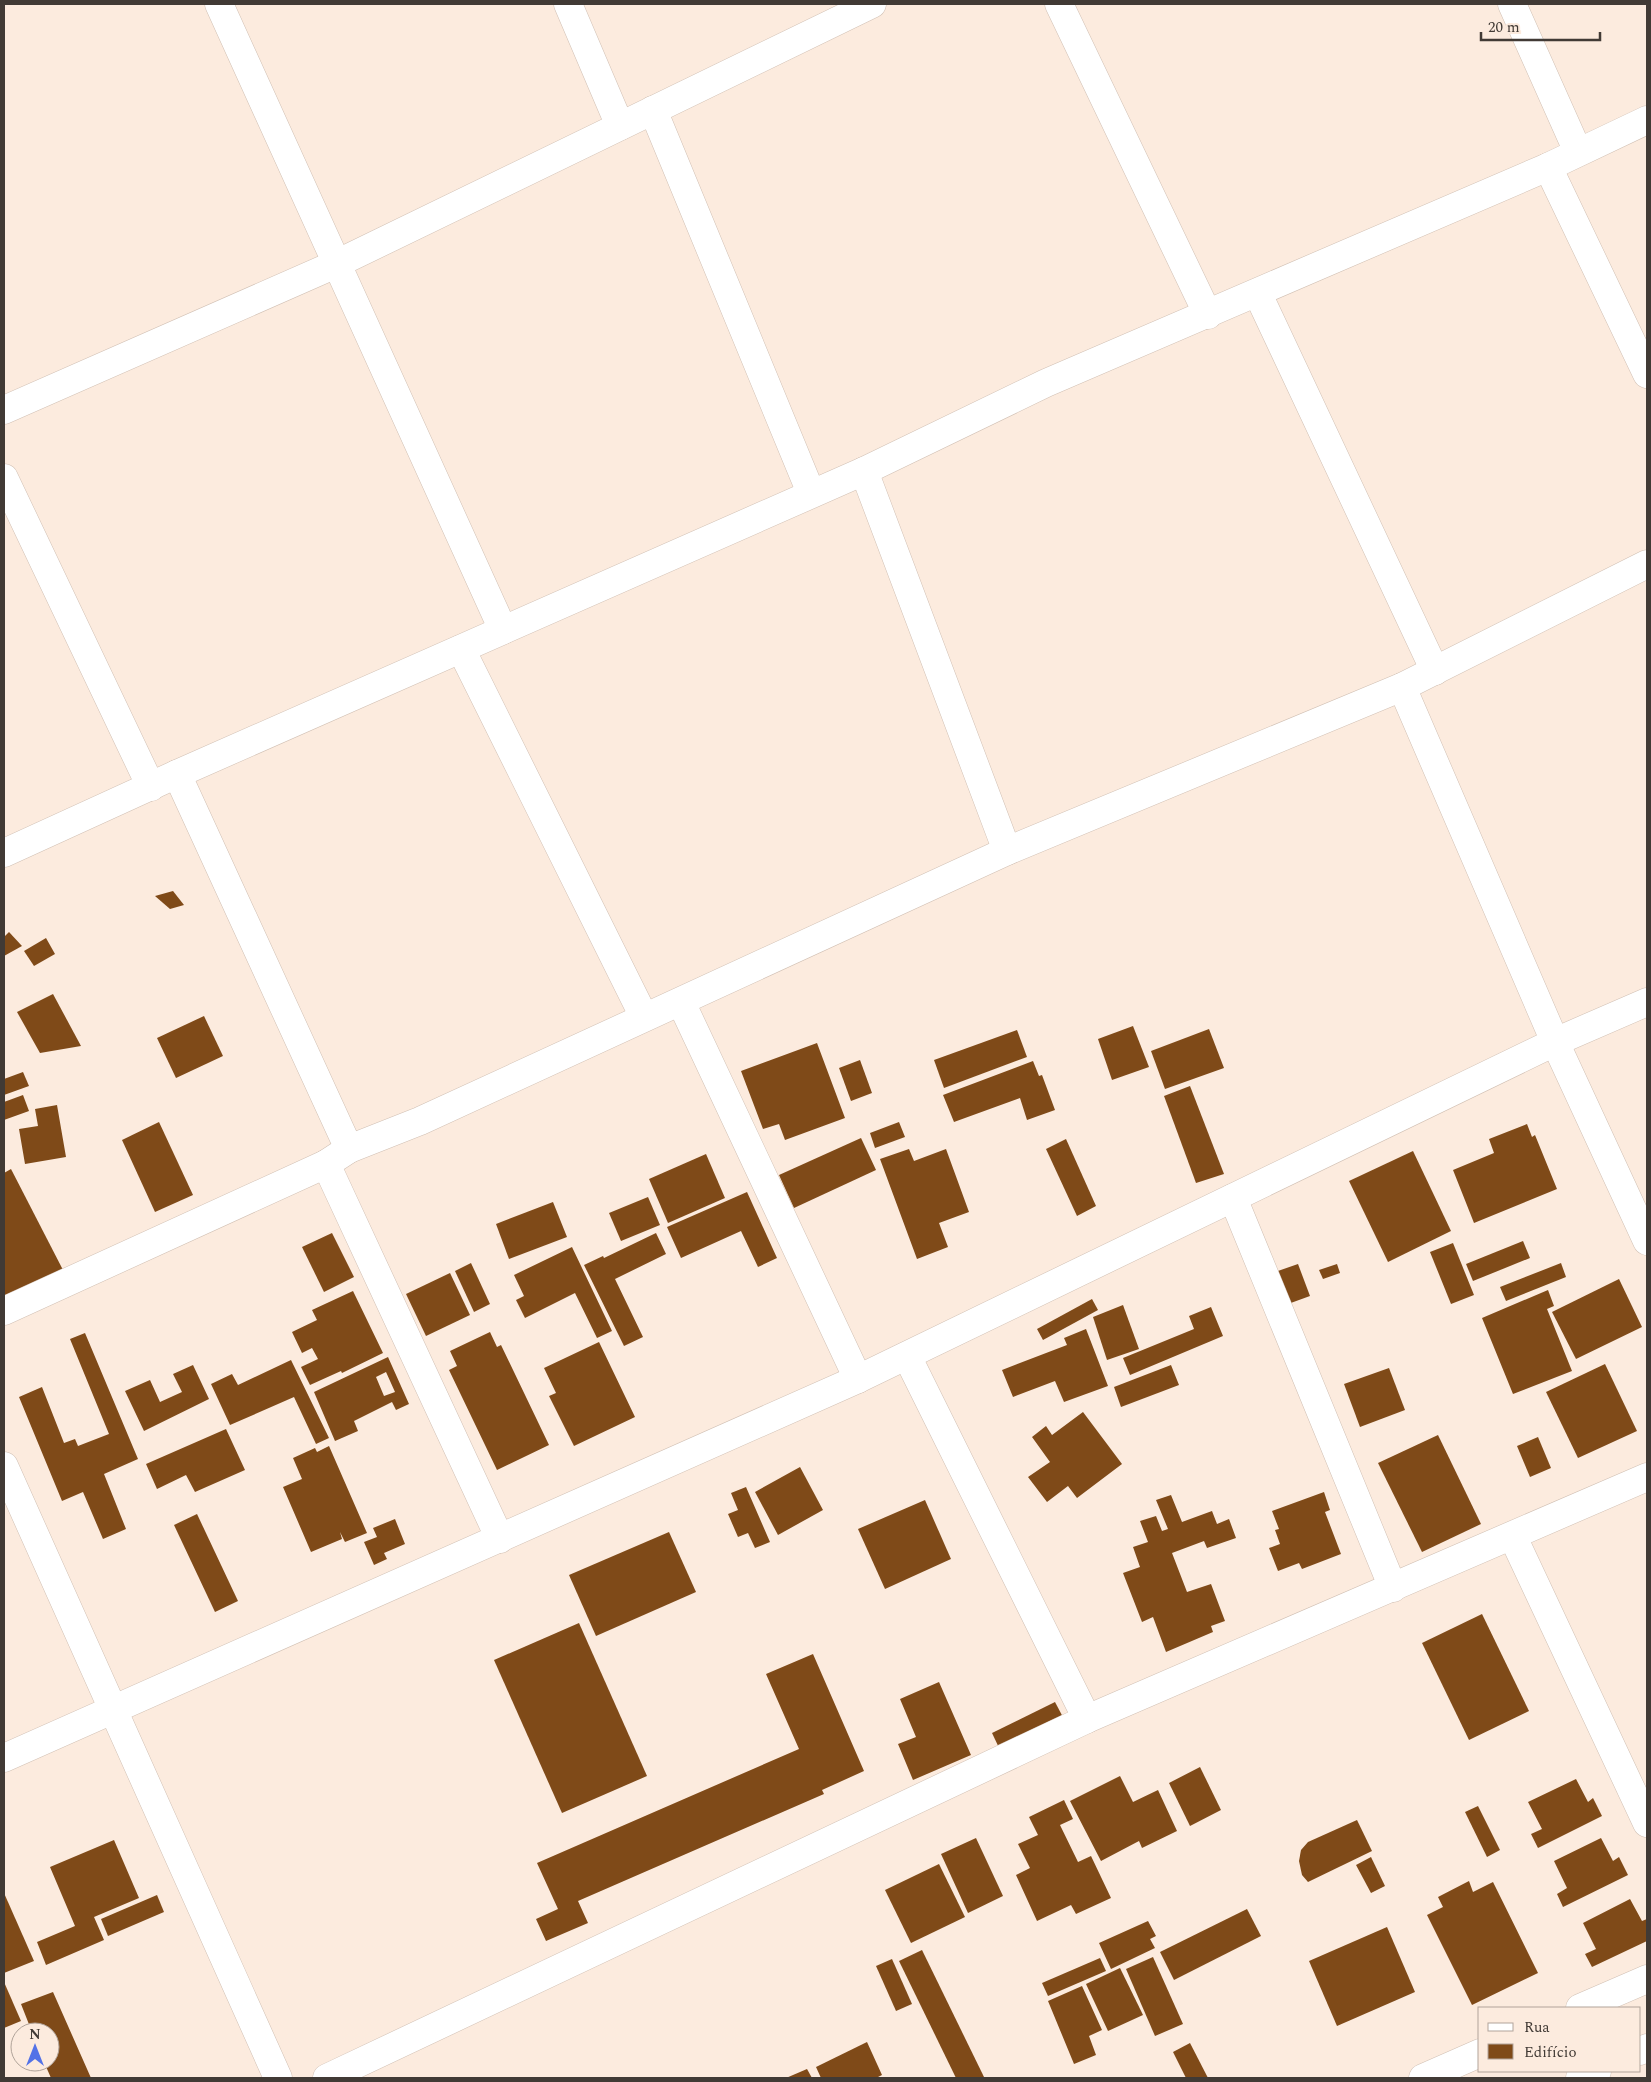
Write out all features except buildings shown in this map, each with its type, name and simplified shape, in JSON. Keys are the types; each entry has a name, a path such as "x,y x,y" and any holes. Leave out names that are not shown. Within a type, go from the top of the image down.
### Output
{"street":[{"path":"219,4 503,630"},
{"path":"568,4 620,126"},
{"path":"4,410 336,264 872,4"},
{"path":"1059,4 1208,314"},
{"path":"1512,4 1578,152"},
{"path":"653,110 811,494"},
{"path":"4,853 178,774 864,471 1046,383 1258,294 1548,167 1647,120"},
{"path":"1548,167 1647,374"},
{"path":"1258,294 1435,671"},
{"path":"864,471 1007,851"},
{"path":"4,478 151,787"},
{"path":"4,1311 326,1164 349,1148 420,1121 1007,851 1402,687 1647,564"},
{"path":"461,649 644,1017"},
{"path":"1402,687 1555,1042 1647,1241"},
{"path":"178,774 349,1148"},
{"path":"681,1002 858,1379"},
{"path":"4,1758 858,1379 1555,1042 1647,1002"},
{"path":"326,1164 500,1538"},
{"path":"1233,1198 1393,1588"},
{"path":"907,1356 1087,1719"},
{"path":"4,1466 278,2078"},
{"path":"327,2078 1087,1719 1647,1477"},
{"path":"1513,1536 1647,1823"},
{"path":"1582,2007 1647,1978"},
{"path":"1423,2078 1478,2054"},
{"path":"1580,2078 1595,2072"}]}
